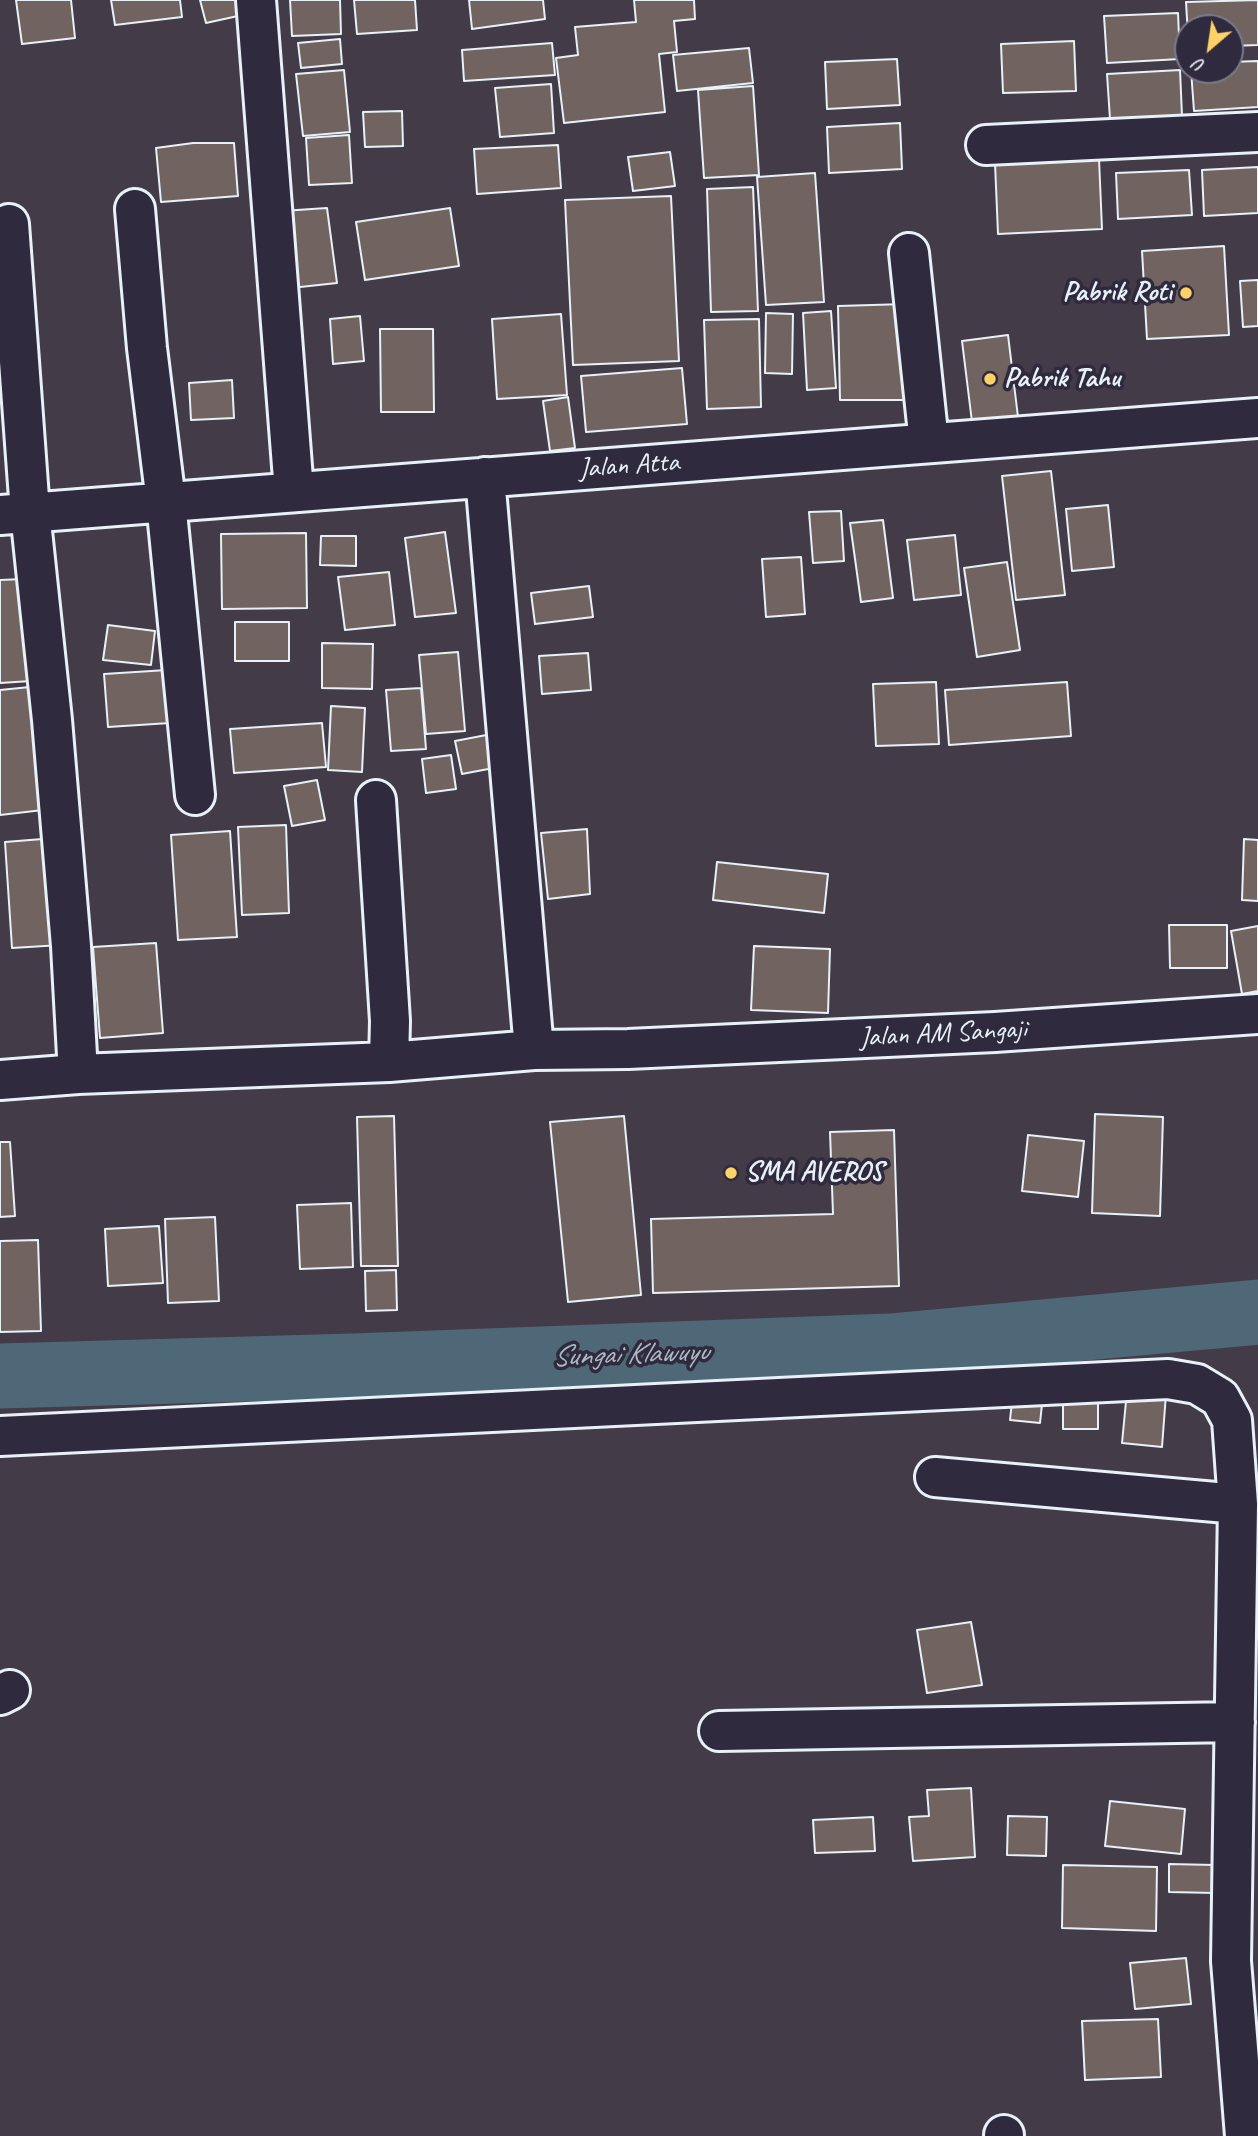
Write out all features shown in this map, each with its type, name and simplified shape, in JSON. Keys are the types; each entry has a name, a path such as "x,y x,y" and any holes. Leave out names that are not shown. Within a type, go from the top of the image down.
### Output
{"street":[{"path":"256,0 294,492"},
{"path":"986,145 1258,132"},
{"path":"135,209 147,348 166,502 195,795"},
{"path":"9,223 15,514 52,720 71,946 78,1073"},
{"path":"909,253 929,443"},
{"name":"Jalan Atta","path":"15,514 1258,418"},
{"path":"485,477 534,1050"},
{"path":"376,800 390,1021 389,1062"},
{"name":"Jalan AM Sangaji","path":"0,1080 78,1073 389,1062 534,1050 628,1049 995,1032 1258,1014"},
{"path":"0,1436 1168,1379 1197,1384 1220,1398 1232,1420 1238,1504 1235,1722 1245,1959 1245,2136"},
{"path":"935,1477 1238,1504"},
{"path":"719,1731 1235,1722"}],"building":[{"path":"16,0 71,0 75,38 22,44"},
{"path":"111,0 180,0 182,17 115,25"},
{"path":"200,0 243,0 247,14 206,23"},
{"path":"290,0 340,0 341,34 292,36"},
{"path":"354,0 415,0 417,30 357,34"},
{"path":"469,0 543,0 545,19 472,29"},
{"path":"634,0 694,0 695,19 674,21 677,52 659,54 665,112 564,123 556,58 578,55 575,27 636,22"},
{"path":"1258,0 1258,45 1244,46 1244,14 1187,14 1186,2"},
{"path":"1178,13 1174,14 1174,59 1107,63 1104,16"},
{"path":"340,39 342,64 301,68 298,43"},
{"path":"1074,41 1076,91 1003,93 1001,44"},
{"path":"552,43 555,75 464,81 462,50"},
{"path":"749,48 753,83 677,91 673,55"},
{"path":"897,59 900,105 827,109 825,62"},
{"path":"1258,61 1258,107 1194,111 1192,84 1244,84 1244,62"},
{"path":"344,70 350,132 303,136 296,74"},
{"path":"1174,70 1174,84 1181,84 1182,116 1110,119 1107,74"},
{"path":"551,84 554,133 500,137 495,88"},
{"path":"753,86 759,175 704,178 698,90"},
{"path":"402,111 403,146 365,147 363,112"},
{"path":"900,123 902,169 829,173 827,127"},
{"path":"349,135 352,183 309,185 306,138"},
{"path":"193,143 234,143 238,196 161,202 156,148"},
{"path":"558,145 561,188 477,194 474,149"},
{"path":"670,152 675,186 633,191 628,157"},
{"path":"1099,159 1102,229 998,234 995,163"},
{"path":"1258,167 1258,213 1204,216 1202,170"},
{"path":"1189,170 1192,215 1118,219 1116,173"},
{"path":"815,173 824,302 766,305 757,177"},
{"path":"753,187 758,311 711,312 707,189"},
{"path":"671,196 679,361 573,365 565,200"},
{"path":"327,208 337,283 291,288 282,211"},
{"path":"450,208 459,266 365,280 356,222"},
{"name":"Pabrik Roti","path":"1224,246 1229,335 1147,339 1142,251"},
{"path":"1258,280 1258,326 1243,327 1240,281"},
{"path":"906,304 908,400 840,400 838,306"},
{"path":"831,311 836,388 807,390 803,313"},
{"path":"766,313 793,314 792,374 765,373"},
{"path":"561,314 567,395 497,399 492,319"},
{"path":"360,316 364,361 333,364 330,319"},
{"path":"759,319 761,407 707,409 704,320"},
{"path":"380,329 433,329 434,412 381,412"},
{"name":"Pabrik Tahu","path":"1008,335 1018,417 972,422 962,341"},
{"path":"682,368 687,424 586,432 581,376"},
{"path":"232,380 234,418 191,420 189,383"},
{"path":"568,397 575,448 550,451 543,401"},
{"path":"1051,471 1065,595 1016,600 1002,476"},
{"path":"1108,505 1114,567 1072,571 1066,509"},
{"path":"841,511 844,561 813,563 809,512"},
{"path":"883,520 893,598 861,602 850,523"},
{"path":"445,532 456,613 415,617 405,538"},
{"path":"306,533 307,608 222,609 221,534"},
{"path":"955,535 961,595 914,600 907,540"},
{"path":"321,536 356,536 356,566 320,565"},
{"path":"801,557 805,614 766,617 762,559"},
{"path":"1007,562 1020,650 977,657 964,568"},
{"path":"389,572 395,625 345,630 338,577"},
{"path":"24,579 31,681 0,683 0,580"},
{"path":"589,586 593,617 535,624 531,593"},
{"path":"235,622 289,622 289,661 235,661"},
{"path":"108,625 155,631 151,665 103,660"},
{"path":"322,643 373,644 372,689 322,688"},
{"path":"458,652 465,731 426,734 419,655"},
{"path":"588,653 591,690 542,694 539,656"},
{"path":"167,670 170,723 108,727 104,674"},
{"path":"936,682 939,744 876,746 873,684"},
{"path":"1067,682 1071,736 949,745 945,690"},
{"path":"30,687 43,810 0,815 0,690"},
{"path":"421,688 426,749 391,751 386,690"},
{"path":"331,706 365,708 362,772 328,770"},
{"path":"322,723 326,767 234,773 230,729"},
{"path":"497,733 504,766 462,774 455,741"},
{"path":"451,755 456,789 426,793 422,759"},
{"path":"317,780 325,820 292,826 284,786"},
{"path":"286,825 289,913 242,915 238,827"},
{"path":"587,829 590,894 548,899 541,833"},
{"path":"230,831 237,937 178,940 171,835"},
{"path":"55,838 61,945 12,948 5,842"},
{"path":"1244,839 1258,840 1258,901 1242,900"},
{"path":"717,862 828,874 824,913 713,900"},
{"path":"1169,925 1227,925 1227,968 1170,968"},
{"path":"1258,926 1258,991 1242,994 1231,931"},
{"path":"156,943 163,1033 100,1038 93,947"},
{"path":"754,946 830,949 828,1013 751,1010"},
{"path":"1095,1114 1163,1117 1160,1216 1092,1213"},
{"path":"394,1116 398,1266 361,1266 357,1117"},
{"path":"624,1116 641,1295 568,1302 550,1122"},
{"path":"894,1130 899,1286 653,1293 651,1219 833,1214 830,1132"},
{"path":"1028,1135 1084,1141 1078,1197 1022,1191"},
{"path":"0,1142 10,1142 15,1216 0,1217"},
{"path":"351,1203 353,1267 300,1269 297,1205"},
{"path":"215,1217 219,1301 168,1303 165,1219"},
{"path":"159,1226 163,1283 108,1286 105,1229"},
{"path":"38,1240 41,1331 0,1332 0,1241"},
{"path":"396,1270 397,1310 366,1311 365,1271"},
{"path":"1063,1385 1098,1385 1098,1429 1063,1429"},
{"path":"1127,1391 1166,1394 1162,1447 1122,1443"},
{"path":"1013,1392 1043,1395 1040,1423 1010,1420"},
{"path":"971,1622 982,1685 927,1693 917,1630"},
{"path":"971,1788 975,1857 913,1861 909,1817 929,1816 927,1790"},
{"path":"1110,1801 1185,1809 1181,1854 1105,1846"},
{"path":"1008,1816 1047,1817 1046,1856 1007,1855"},
{"path":"873,1817 875,1851 815,1853 813,1820"},
{"path":"1169,1864 1215,1865 1215,1893 1169,1892"},
{"path":"1063,1865 1157,1867 1156,1931 1062,1928"},
{"path":"1186,1958 1191,2004 1135,2009 1130,1963"},
{"path":"1158,2019 1161,2077 1085,2080 1082,2021"}],"waterway":[{"name":"Sungai Klawuyu","path":"0,1376 890,1346 1258,1312"}],"place":[{"name":"Pabrik Roti","path":"1186,293"},
{"name":"Pabrik Tahu","path":"990,379"},
{"name":"SMA AVEROS","path":"731,1173"}]}
